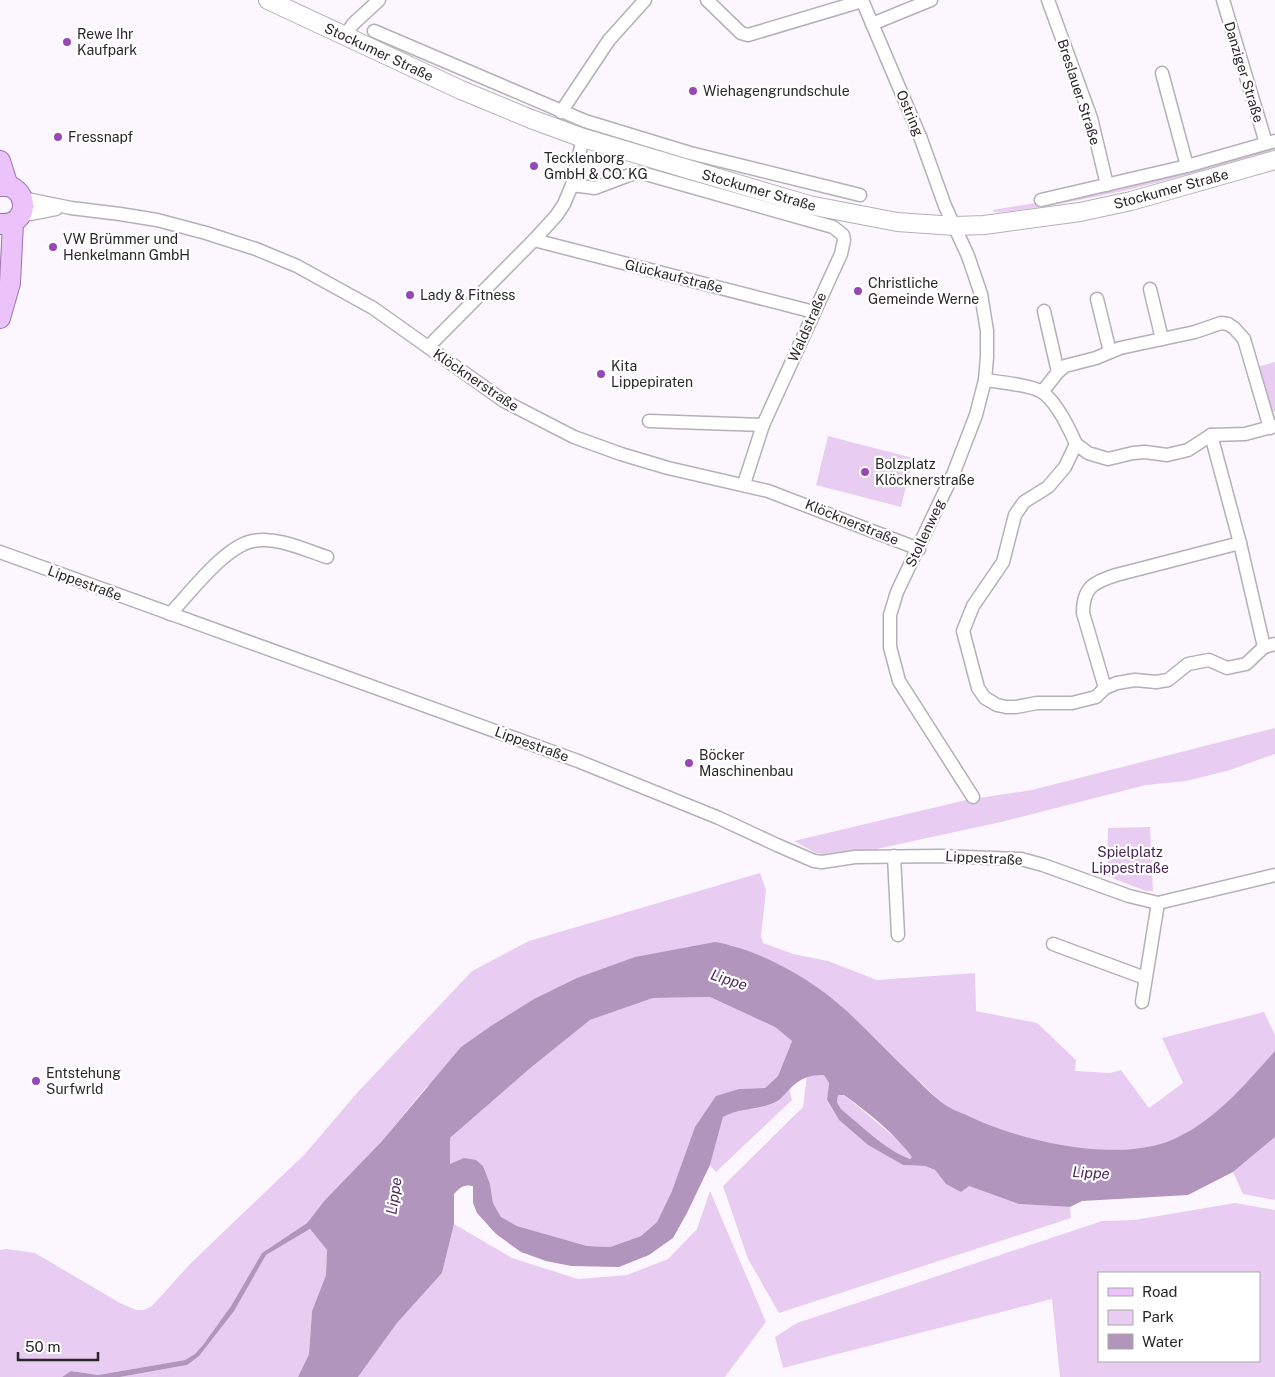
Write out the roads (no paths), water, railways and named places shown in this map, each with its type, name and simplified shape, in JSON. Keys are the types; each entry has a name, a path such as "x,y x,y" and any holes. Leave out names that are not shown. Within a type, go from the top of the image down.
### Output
{"main road":[{"name":"Stockumer Straße","path":"268,0 461,90 583,138 809,205 897,222 955,226 1024,221 1097,209 1131,201 1275,160"},
{"path":"0,161 11,205 10,283 0,318"}],"street":[{"path":"344,36 353,24 379,0"},
{"path":"561,112 609,40 645,0"},
{"path":"706,0 741,33 748,35 862,1"},
{"path":"872,24 931,0"},
{"name":"Breslauer Straße","path":"1048,0 1091,118 1107,185"},
{"name":"Danziger Straße","path":"1223,0 1270,142"},
{"name":"Ostring","path":"862,1 921,139 945,206 955,226"},
{"name":"Stockumer Straße","path":"374,31 561,112 634,138 690,154 860,195"},
{"name":"Stockumer Straße","path":"1162,73 1187,166"},
{"path":"428,347 534,240 564,204 572,185 583,138"},
{"name":"Stockumer Straße","path":"1041,200 1187,166 1270,142"},
{"name":"Stockumer Straße","path":"572,185 596,188 632,174 642,173 839,230"},
{"name":"Klöcknerstraße","path":"11,205 72,208 157,220 206,232 256,249 297,266 373,308 504,402 574,436 621,454 668,468 744,484 795,500 919,549"},
{"name":"Stollenweg","path":"955,226 975,276 984,311 987,331 985,380 966,444 919,549 897,592 890,615 890,647 899,681 973,797"},
{"name":"Waldstraße","path":"744,484 764,425 841,254 844,240 839,230"},
{"name":"Glückaufstraße","path":"534,240 814,312"},
{"path":"1150,289 1162,339"},
{"path":"1097,300 1110,352"},
{"path":"1044,311 1058,372"},
{"path":"985,380 1042,392 1064,420 1076,444 1088,453 1108,459 1139,452 1167,455 1188,450 1211,435 1245,434 1273,427 1244,339 1228,324 1221,323 1195,332 1120,348 1096,358 1065,366 1042,392"},
{"path":"649,421 764,425"},
{"path":"1076,444 1065,467 1048,487 1024,502 1016,515 1003,562 973,606 963,631 978,688 986,698 997,705 1016,707 1038,703 1072,703 1096,697 1105,688 1116,683 1135,680 1156,682 1168,680 1188,664 1209,660 1227,668 1246,664 1269,646 1211,435"},
{"path":"170,614 220,560 242,544 254,540 283,543 328,558"},
{"path":"1105,688 1083,613 1083,604 1089,588 1097,581 1116,575 1240,543"},
{"name":"Lippestraße","path":"0,552 578,760 719,818 776,846 814,860 822,862 855,857 894,856 990,857 1031,861 1129,896 1158,903 1274,878"},
{"path":"894,856 898,935"},
{"path":"1142,1002 1158,903"},
{"path":"1053,944 1145,978"}],"water":[{"name":"Lippe","path":"715,942 743,949 771,960 797,974 833,999 937,1099 947,1106 986,1124 1012,1133 1040,1141 1069,1146 1126,1149 1153,1146 1176,1138 1205,1121 1230,1100 1275,1051 1275,1137 1233,1172 1188,1195 1082,1201 1070,1207 1019,1204 969,1186 961,1192 946,1184 935,1170 925,1166 903,1165 868,1145 839,1120 827,1100 829,1083 824,1075 813,1076 799,1081 776,1102 723,1117 710,1165 673,1238 649,1255 619,1267 571,1266 546,1261 521,1252 496,1234 477,1213 473,1203 473,1186 467,1185 460,1188 454,1194 454,1224 442,1273 397,1323 358,1377 298,1377 309,1354 312,1311 326,1275 327,1250 310,1229 266,1255 234,1311 199,1356 187,1365 120,1377 62,1377 71,1371 98,1375 185,1360 195,1354 231,1306 262,1253 307,1223 325,1200 382,1141 461,1047 534,999 577,978 635,957","holes":["710,997 775,1027 792,1041 778,1076 765,1088 739,1089 716,1096 695,1127 672,1191 657,1222 641,1236 610,1247 587,1246 517,1226 501,1217 493,1203 490,1184 483,1166 476,1160 464,1158 450,1164 450,1138 528,1070 590,1020 653,998","838,1095 844,1095 872,1116 912,1157 910,1159 891,1150 866,1130 841,1109 837,1102"]}],"place":[{"name":"Rewe Ihr Kaufpark","path":"67,42"},
{"name":"Wiehagengrundschule","path":"693,91"},
{"name":"Fressnapf","path":"58,137"},
{"name":"Tecklenborg GmbH & CO. KG","path":"534,166"},
{"name":"VW Brümmer und Henkelmann GmbH","path":"53,247"},
{"name":"Christliche Gemeinde Werne","path":"858,291"},
{"name":"Lady & Fitness","path":"410,295"},
{"name":"Kita Lippepiraten","path":"601,374"},
{"name":"Bolzplatz Klöcknerstraße","path":"865,472"},
{"name":"Böcker Maschinenbau","path":"689,763"},
{"name":"Entstehung Surfwrld","path":"36,1081"}],"park label":[{"name":"Spielplatz Lippestraße","path":"1130,860"}]}
